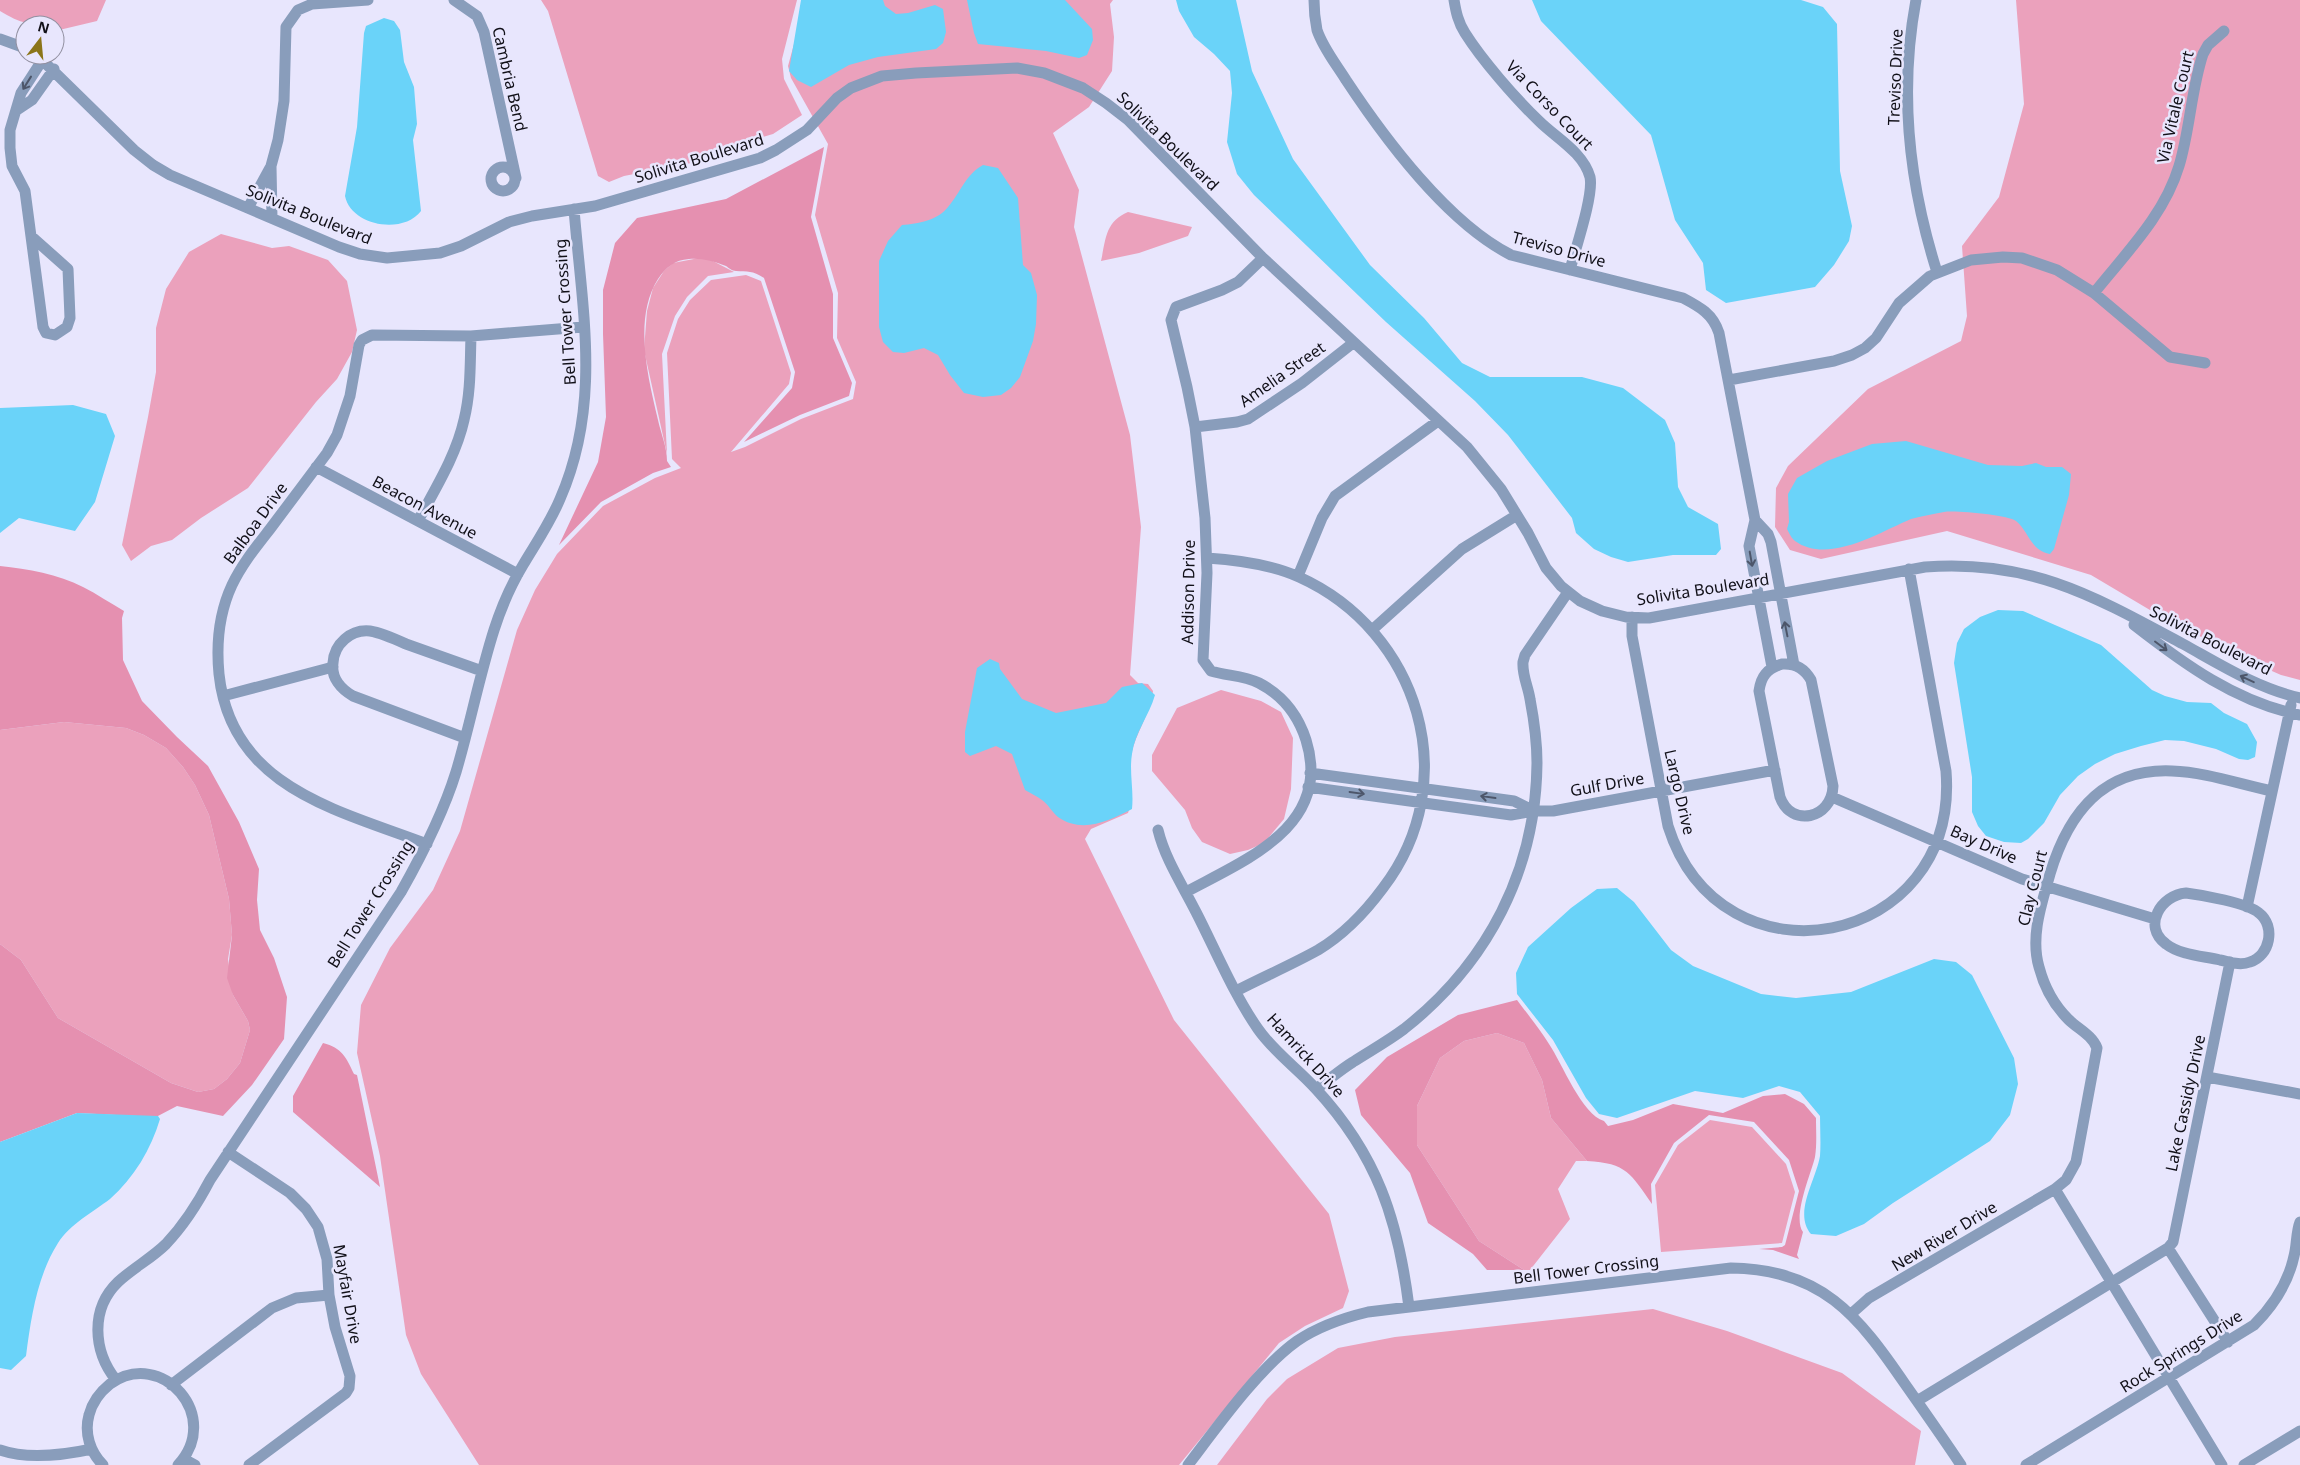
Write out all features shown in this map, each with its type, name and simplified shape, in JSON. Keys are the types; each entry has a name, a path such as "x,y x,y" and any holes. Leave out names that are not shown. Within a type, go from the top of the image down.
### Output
{"street":[{"path":"272,218 271,166 282,117 286,27 289,20 298,10 312,4 368,0"},
{"name":"Cambria Bend","path":"454,0 477,16 484,32 516,178"},
{"name":"Treviso Drive","path":"1314,0 1318,32 1329,54 1355,94 1403,159 1457,216 1489,244 1511,255 1682,298 1703,308 1716,322 1756,520 1770,538 1794,665"},
{"name":"Via Corso Court","path":"1454,0 1456,15 1464,32 1504,82 1538,120 1573,151 1584,164 1590,178 1590,194 1570,270"},
{"name":"Treviso Drive","path":"1916,0 1908,70 1908,119 1912,166 1919,203 1937,272"},
{"name":"Via Vitale Court","path":"2094,293 2153,220 2170,190 2186,138 2203,54 2208,45 2224,31"},
{"path":"0,39 15,44"},
{"path":"32,236 68,269 70,318 67,327 55,335 46,333 43,327 25,191 12,166 10,148 10,130 21,93 36,65"},
{"name":"Solivita Boulevard","path":"49,65 134,150 170,175 360,254 387,258 440,253 461,246 509,222 532,216 594,206 760,158 792,141 807,130 837,98 851,88 874,78 916,73 1017,68 1044,73 1071,82 1095,95 1118,111 1263,258 1467,447 1485,468 1518,515 1546,568 1568,592 1580,601 1602,611 1632,618 1649,618 1909,569 1963,566 2004,569 2042,577 2065,585 2229,671 2296,697"},
{"path":"17,110 32,100 54,70"},
{"path":"248,208 271,166"},
{"name":"Bell Tower Crossing","path":"116,1380 106,1364 98,1340 99,1316 105,1299 120,1281 159,1251 191,1213 228,1152 401,892 427,844 446,800 494,630 518,574 550,521 569,475 579,444 586,389 574,210"},
{"path":"1729,380 1834,361 1859,352 1876,338 1894,308 1922,282 1937,272 1971,260 2003,257 2022,258 2057,270 2094,293 2170,358 2205,363"},
{"name":"Addison Drive","path":"1186,892 1273,843 1294,819 1303,804 1310,773 1310,756 1305,735 1296,717 1283,700 1259,683 1238,676 1211,671 1204,664 1202,656 1206,558 1204,500 1195,427 1171,320 1173,311 1180,305 1222,290 1238,282 1263,258"},
{"name":"Balboa Drive","path":"427,844 309,798 278,780 260,763 245,744 233,723 223,696 217,659 218,637 224,605 232,585 254,549 327,453 344,416 355,376 357,350 362,340 372,335 471,336 583,327"},
{"path":"418,522 452,456 464,422 470,387 471,336"},
{"name":"Amelia Street","path":"1195,427 1248,419 1302,383 1353,343"},
{"path":"1298,576 1331,501 1341,491 1438,422"},
{"name":"Beacon Avenue","path":"316,468 518,574"},
{"path":"1372,630 1462,548 1518,515"},
{"name":"Treviso Drive","path":"1756,520 1749,542 1772,667"},
{"path":"1206,558 1247,562 1298,576 1341,602 1372,630 1394,660 1412,697 1422,737 1424,788 1419,819 1397,868 1384,887 1354,921 1319,950 1236,991"},
{"name":"Largo Drive","path":"1632,618 1632,636 1661,791 1672,838 1686,866 1698,882 1727,907 1762,924 1780,929 1819,930 1838,927 1857,922 1878,912 1897,898 1913,881 1926,862 1936,841 1946,802 1946,771 1909,569"},
{"path":"1316,1089 1408,1025 1435,1002 1462,972 1495,924 1508,899 1524,856 1534,811 1536,740 1523,662 1525,654 1568,592"},
{"name":"Solivita Boulevard","path":"2108,606 2178,659 2208,678 2260,703 2294,714"},
{"path":"465,738 353,696 340,687 332,667 334,657 341,643 354,633 370,631 482,671"},
{"path":"1782,664 1794,665 1804,670 1811,680 1833,786 1832,797 1825,808 1815,815 1802,816 1794,813 1782,802 1759,692 1761,679 1772,667 1782,664"},
{"path":"223,696 332,667"},
{"path":"2247,906 2272,791 2294,714 2296,697"},
{"name":"Gulf Drive","path":"1308,787 1511,815 1534,811 1553,811 1775,770"},
{"name":"Clay Court","path":"2055,1189 2066,1180 2076,1162 2097,1054 2092,1038 2068,1019 2056,1005 2041,974 2036,942 2038,920 2046,888 2055,857 2070,824 2094,796 2119,781 2145,773 2172,771 2272,791"},
{"name":"Gulf Drive","path":"1310,773 1514,801 1534,811"},
{"name":"Bay Drive","path":"1832,797 2046,888 2155,919"},
{"name":"Hamrick Drive","path":"1158,830 1162,843 1186,892 1250,1016 1269,1043 1316,1089 1354,1137 1380,1184 1398,1239 1409,1307"},
{"path":"2180,893 2247,906 2258,912 2266,921 2269,932 2268,943 2263,953 2256,960 2244,964 2171,948 2160,939 2156,929 2155,919 2164,902 2180,893"},
{"name":"Lake Cassidy Drive","path":"2168,1248 2173,1242 2230,962"},
{"path":"2207,1078 2300,1094"},
{"name":"Mayfair Drive","path":"228,1152 290,1193 309,1213 318,1227 325,1248 329,1294 335,1327 350,1376 349,1388 346,1393 249,1465"},
{"path":"2055,1189 2222,1465"},
{"name":"New River Drive","path":"1851,1314 1869,1298 2055,1189"},
{"name":"Rock Springs Drive","path":"2026,1465 2254,1325 2267,1312 2282,1290 2294,1258 2300,1222"},
{"path":"1917,1401 2168,1248 2228,1342"},
{"name":"Bell Tower Crossing","path":"1188,1465 1243,1396 1280,1354 1316,1329 1347,1317 1368,1312 1718,1269 1744,1268 1777,1273 1809,1284 1832,1298 1851,1314 1878,1344 1961,1465"},
{"path":"172,1385 272,1308 296,1298 329,1294"},
{"path":"103,1465 92,1449 87,1430 89,1414 97,1398 116,1380 142,1374 159,1378 172,1385 186,1400 193,1416 192,1441 181,1462 195,1465"},
{"path":"2244,1465 2300,1432"},
{"path":"0,1450 40,1455 92,1449"}],"shaded area":[{"path":"0,0 106,0 97,21 65,29 65,15 15,15 15,19 0,11"},
{"path":"541,0 797,0 782,59 784,79 802,115 773,134 750,141 722,157 624,176 609,182 598,176 548,11"},
{"path":"806,0 1113,0 1110,4 1114,37 1112,71 1089,107 1053,133 1079,190 1074,227 1130,435 1141,527 1130,675 1138,683 1148,684 1153,691 1148,711 1136,738 1130,758 1131,797 1128,813 1091,829 1085,839 1174,1020 1329,1214 1349,1291 1343,1308 1305,1326 1279,1343 1179,1465 479,1465 421,1374 406,1335 380,1156 357,1053 361,1005 390,948 433,890 460,831 517,630 535,590 557,554 603,506 655,478 681,468 672,459 667,353 678,319 690,300 711,280 746,275 761,281 791,373 789,384 731,452 801,419 853,399 856,382 837,338 838,293 815,215 828,144 791,78 788,66"},
{"path":"2016,0 2300,0 2300,680 2281,675 2240,657 2155,613 2091,575 1947,531 1821,559 1790,550 1775,527 1776,488 1788,466 1868,389 1961,341 1967,316 1962,246 1999,197 2024,104"},
{"path":"824,147 811,217 833,294 833,338 852,383 849,396 800,415 744,442 792,388 795,372 764,278 753,273 735,271 721,264 703,259 689,259 675,263 661,275 650,295 644,330 650,386 667,461 671,467 653,473 601,502 559,545 598,462 606,417 603,290 615,243 637,218 726,199"},
{"path":"1128,212 1192,227 1188,236 1139,253 1101,261 1106,238 1111,226 1120,216"},
{"path":"221,234 272,248 289,246 328,260 347,281 357,330 352,352 337,379 316,402 248,488 201,518 172,540 151,546 131,561 122,545 156,372 156,328 166,289 189,252"},
{"path":"699,258 711,260 734,272 708,276 687,297 675,316 662,354 667,454 644,350 647,311 653,288 664,271 673,263"},
{"path":"0,566 53,575 73,582 124,611 122,618 123,660 142,701 208,766 239,822 259,869 257,900 260,930 274,958 287,997 284,1039 252,1085 223,1116 177,1106 156,1117 77,1113 0,1142 0,944 21,960 58,1018 171,1083 198,1092 214,1089 227,1079 240,1063 250,1030 248,1021 233,995 227,978 232,935 229,899 209,815 195,785 183,767 166,748 144,735 126,728 64,722 0,730"},
{"path":"1221,690 1261,701 1281,712 1293,738 1291,789 1284,819 1264,843 1248,850 1230,854 1202,842 1192,828 1185,810 1152,771 1152,755 1177,708"},
{"path":"64,722 126,728 144,735 166,748 183,767 195,785 209,815 229,899 232,935 228,959 233,995 248,1021 250,1030 240,1063 227,1079 214,1089 198,1092 171,1083 58,1018 21,960 0,944 0,730"},
{"path":"1517,1000 1545,1038 1580,1099 1596,1117 1604,1121 1608,1126 1633,1120 1673,1104 1723,1113 1763,1096 1785,1094 1804,1104 1816,1118 1816,1143 1815,1157 1801,1206 1800,1225 1803,1232 1797,1255 1799,1259 1773,1250 1759,1249 1782,1247 1785,1245 1799,1191 1789,1160 1754,1122 1709,1115 1674,1143 1651,1184 1652,1204 1627,1172 1611,1164 1587,1161 1551,1118 1542,1080 1524,1043 1497,1033 1464,1041 1440,1058 1417,1106 1417,1145 1479,1241 1524,1270 1487,1270 1473,1254 1428,1223 1410,1173 1361,1115 1355,1090 1387,1057 1458,1015"},
{"path":"1497,1033 1524,1043 1542,1080 1551,1118 1587,1161 1576,1161 1558,1189 1570,1219 1530,1270 1524,1270 1479,1241 1417,1145 1417,1106 1440,1058 1464,1041"},
{"path":"323,1043 343,1054 354,1074 357,1075 380,1187 293,1112 293,1096"},
{"path":"1710,1120 1752,1127 1786,1164 1795,1192 1782,1243 1661,1252 1655,1185 1678,1145"},
{"path":"1653,1309 1727,1331 1842,1373 1921,1431 1915,1465 1217,1465 1267,1399 1287,1379 1338,1348 1395,1337"}],"water":[{"path":"801,0 883,0 885,6 896,14 908,13 935,5 943,9 946,32 943,43 936,49 878,57 849,65 811,87 797,80 789,71"},
{"path":"967,0 1065,0 1092,29 1093,40 1087,55 1079,58 1046,51 978,44"},
{"path":"1176,0 1236,0 1252,71 1293,159 1370,265 1424,318 1462,363 1490,377 1582,377 1623,388 1665,420 1675,443 1678,487 1688,507 1718,524 1721,549 1716,555 1673,555 1628,562 1594,549 1576,533 1572,518 1508,435 1475,401 1386,322 1254,195 1237,174 1227,142 1232,93 1230,71 1194,37 1179,11"},
{"path":"1532,0 1801,0 1823,7 1837,24 1840,171 1852,226 1849,241 1834,265 1815,287 1726,303 1706,290 1703,263 1675,220 1651,135 1541,21"},
{"path":"384,18 394,21 400,30 404,62 414,87 417,124 413,140 421,211 413,218 391,225 378,224 357,214 349,206 345,196 357,127 364,33 366,26"},
{"path":"983,165 998,168 1018,198 1023,265 1031,273 1037,295 1036,324 1033,341 1020,377 1011,388 1001,395 983,397 964,393 938,355 924,348 904,353 893,352 883,342 879,327 879,261 888,241 902,225 915,224 939,215 948,207 967,179"},
{"path":"73,405 106,414 115,436 95,502 75,531 19,518 0,533 0,408"},
{"path":"1906,441 1988,465 2022,466 2036,463 2046,467 2062,467 2071,474 2069,495 2054,549 2050,554 2038,549 2021,526 2011,519 1993,515 1959,512 1944,512 1911,519 1854,544 1838,548 1823,550 1808,547 1793,539 1787,529 1789,522 1788,494 1797,478 1827,461 1872,444"},
{"path":"1998,610 2023,611 2101,645 2152,690 2165,696 2187,702 2211,703 2224,713 2247,724 2257,742 2255,757 2248,760 2239,759 2216,749 2184,741 2165,740 2141,746 2115,754 2095,764 2078,776 2060,795 2044,823 2028,839 2021,843 2004,842 1986,836 1978,826 1972,812 1972,777 1954,663 1957,643 1964,629 1980,617"},
{"path":"990,659 999,663 1000,669 1022,699 1056,713 1106,703 1122,687 1142,683 1155,695 1139,731 1132,754 1132,809 1114,818 1095,824 1076,825 1067,822 1058,817 1042,800 1025,790 1012,754 996,746 970,756 965,752 965,732 977,668"},
{"path":"1617,888 1634,902 1671,950 1693,966 1761,994 1796,998 1851,992 1934,959 1956,962 1972,975 2014,1058 2018,1084 2010,1115 1990,1141 1893,1203 1864,1224 1836,1236 1811,1234 1806,1226 1804,1216 1807,1196 1820,1156 1820,1116 1800,1092 1779,1086 1743,1098 1695,1091 1617,1118 1599,1114 1586,1098 1553,1040 1517,994 1516,973 1528,947 1571,908 1597,889"},
{"path":"77,1113 158,1116 160,1119 147,1152 127,1182 110,1199 75,1224 58,1243 40,1283 26,1356 11,1370 0,1368 0,1142"}]}
